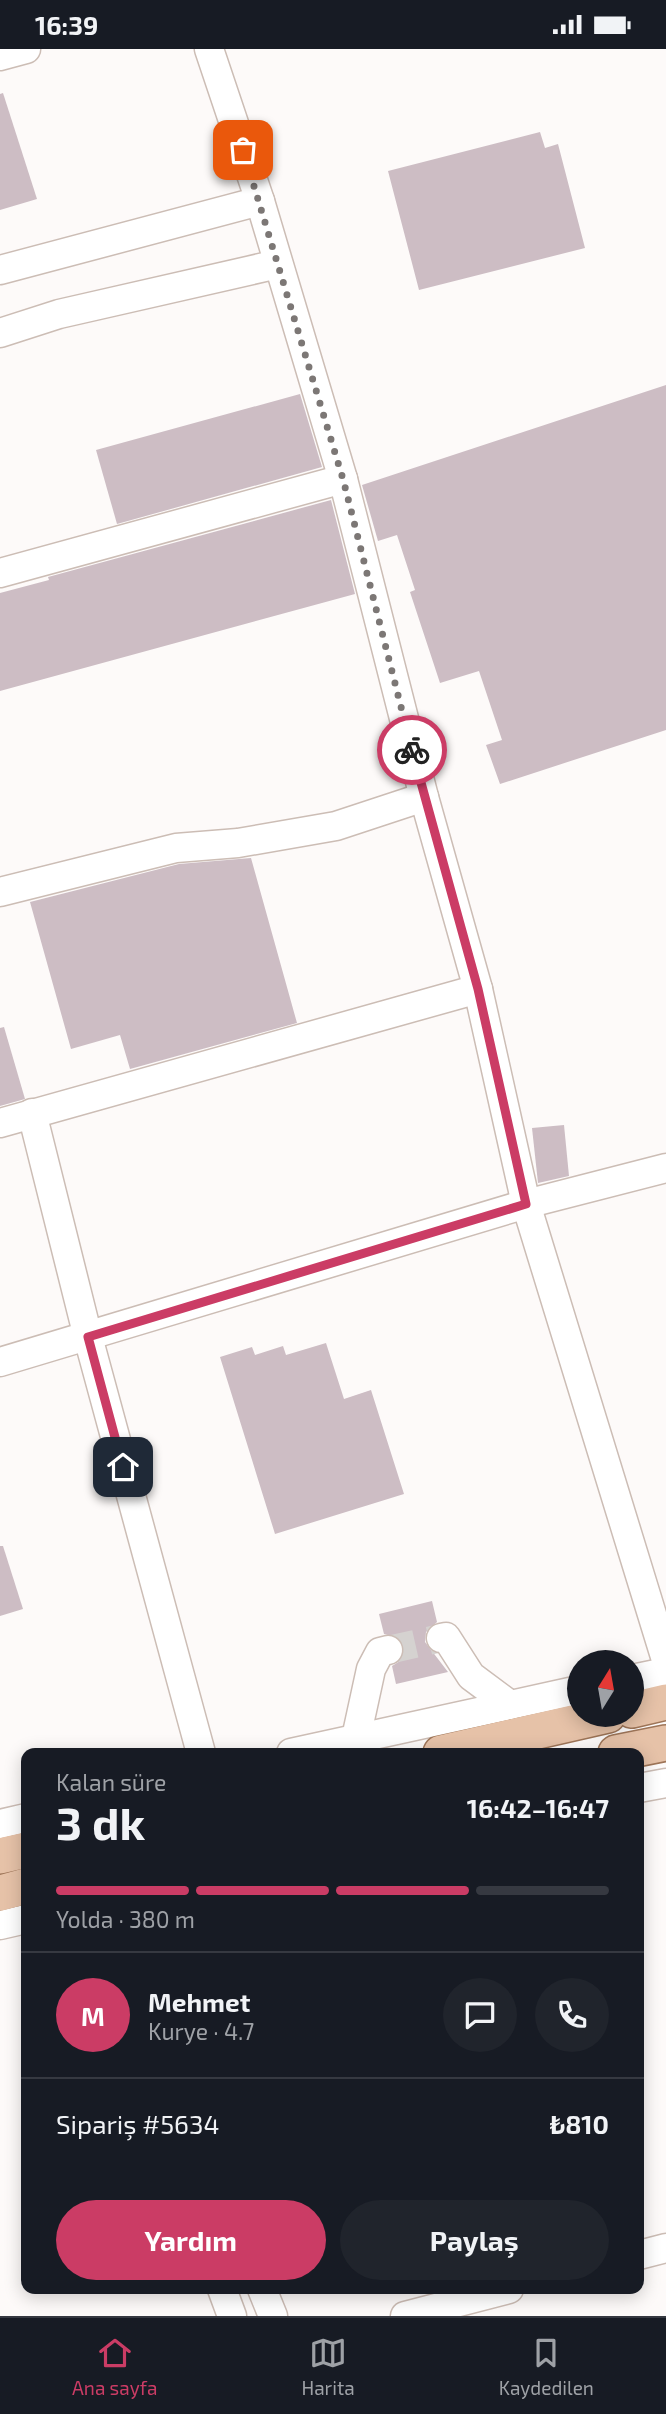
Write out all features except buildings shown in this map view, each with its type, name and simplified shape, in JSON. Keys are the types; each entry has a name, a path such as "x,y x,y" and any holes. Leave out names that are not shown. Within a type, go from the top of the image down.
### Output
{"main road":[{"path":"644,1707 666,1702"},
{"path":"463,1748 567,1724"},
{"path":"641,1748 666,1743"},
{"path":"0,1856 21,1851"},
{"path":"0,1893 21,1888"}],"street":[{"path":"0,56 26,49"},
{"path":"209,49 260,201 343,479 424,797 478,989 526,1204 666,1660"},
{"path":"0,270 260,201"},
{"path":"0,333 60,314 278,264"},
{"path":"0,573 343,479"},
{"path":"0,892 176,848 238,843 336,826 424,797"},
{"path":"0,1123 478,989"},
{"path":"32,1113 88,1337 200,1748"},
{"path":"0,1362 526,1204 666,1168"},
{"path":"441,1638 446,1637 471,1676 510,1705"},
{"path":"356,1738 370,1669 380,1652 388,1650"},
{"path":"644,1677 666,1672"},
{"path":"313,1748 567,1693"},
{"path":"644,1788 666,1783"},
{"path":"0,1823 21,1819"},
{"path":"0,1925 21,1920"},
{"path":"644,2254 666,2248"},
{"path":"224,2294 232,2316"},
{"path":"264,2294 272,2316"},
{"path":"405,2316 490,2294"}],"tunnel":[{"path":"388,1650 441,1638"}],"way so far":[{"path":"243,150 343,479 412,750"}],"route":[{"path":"123,1467 88,1337 526,1204 478,989 412,750"}]}
